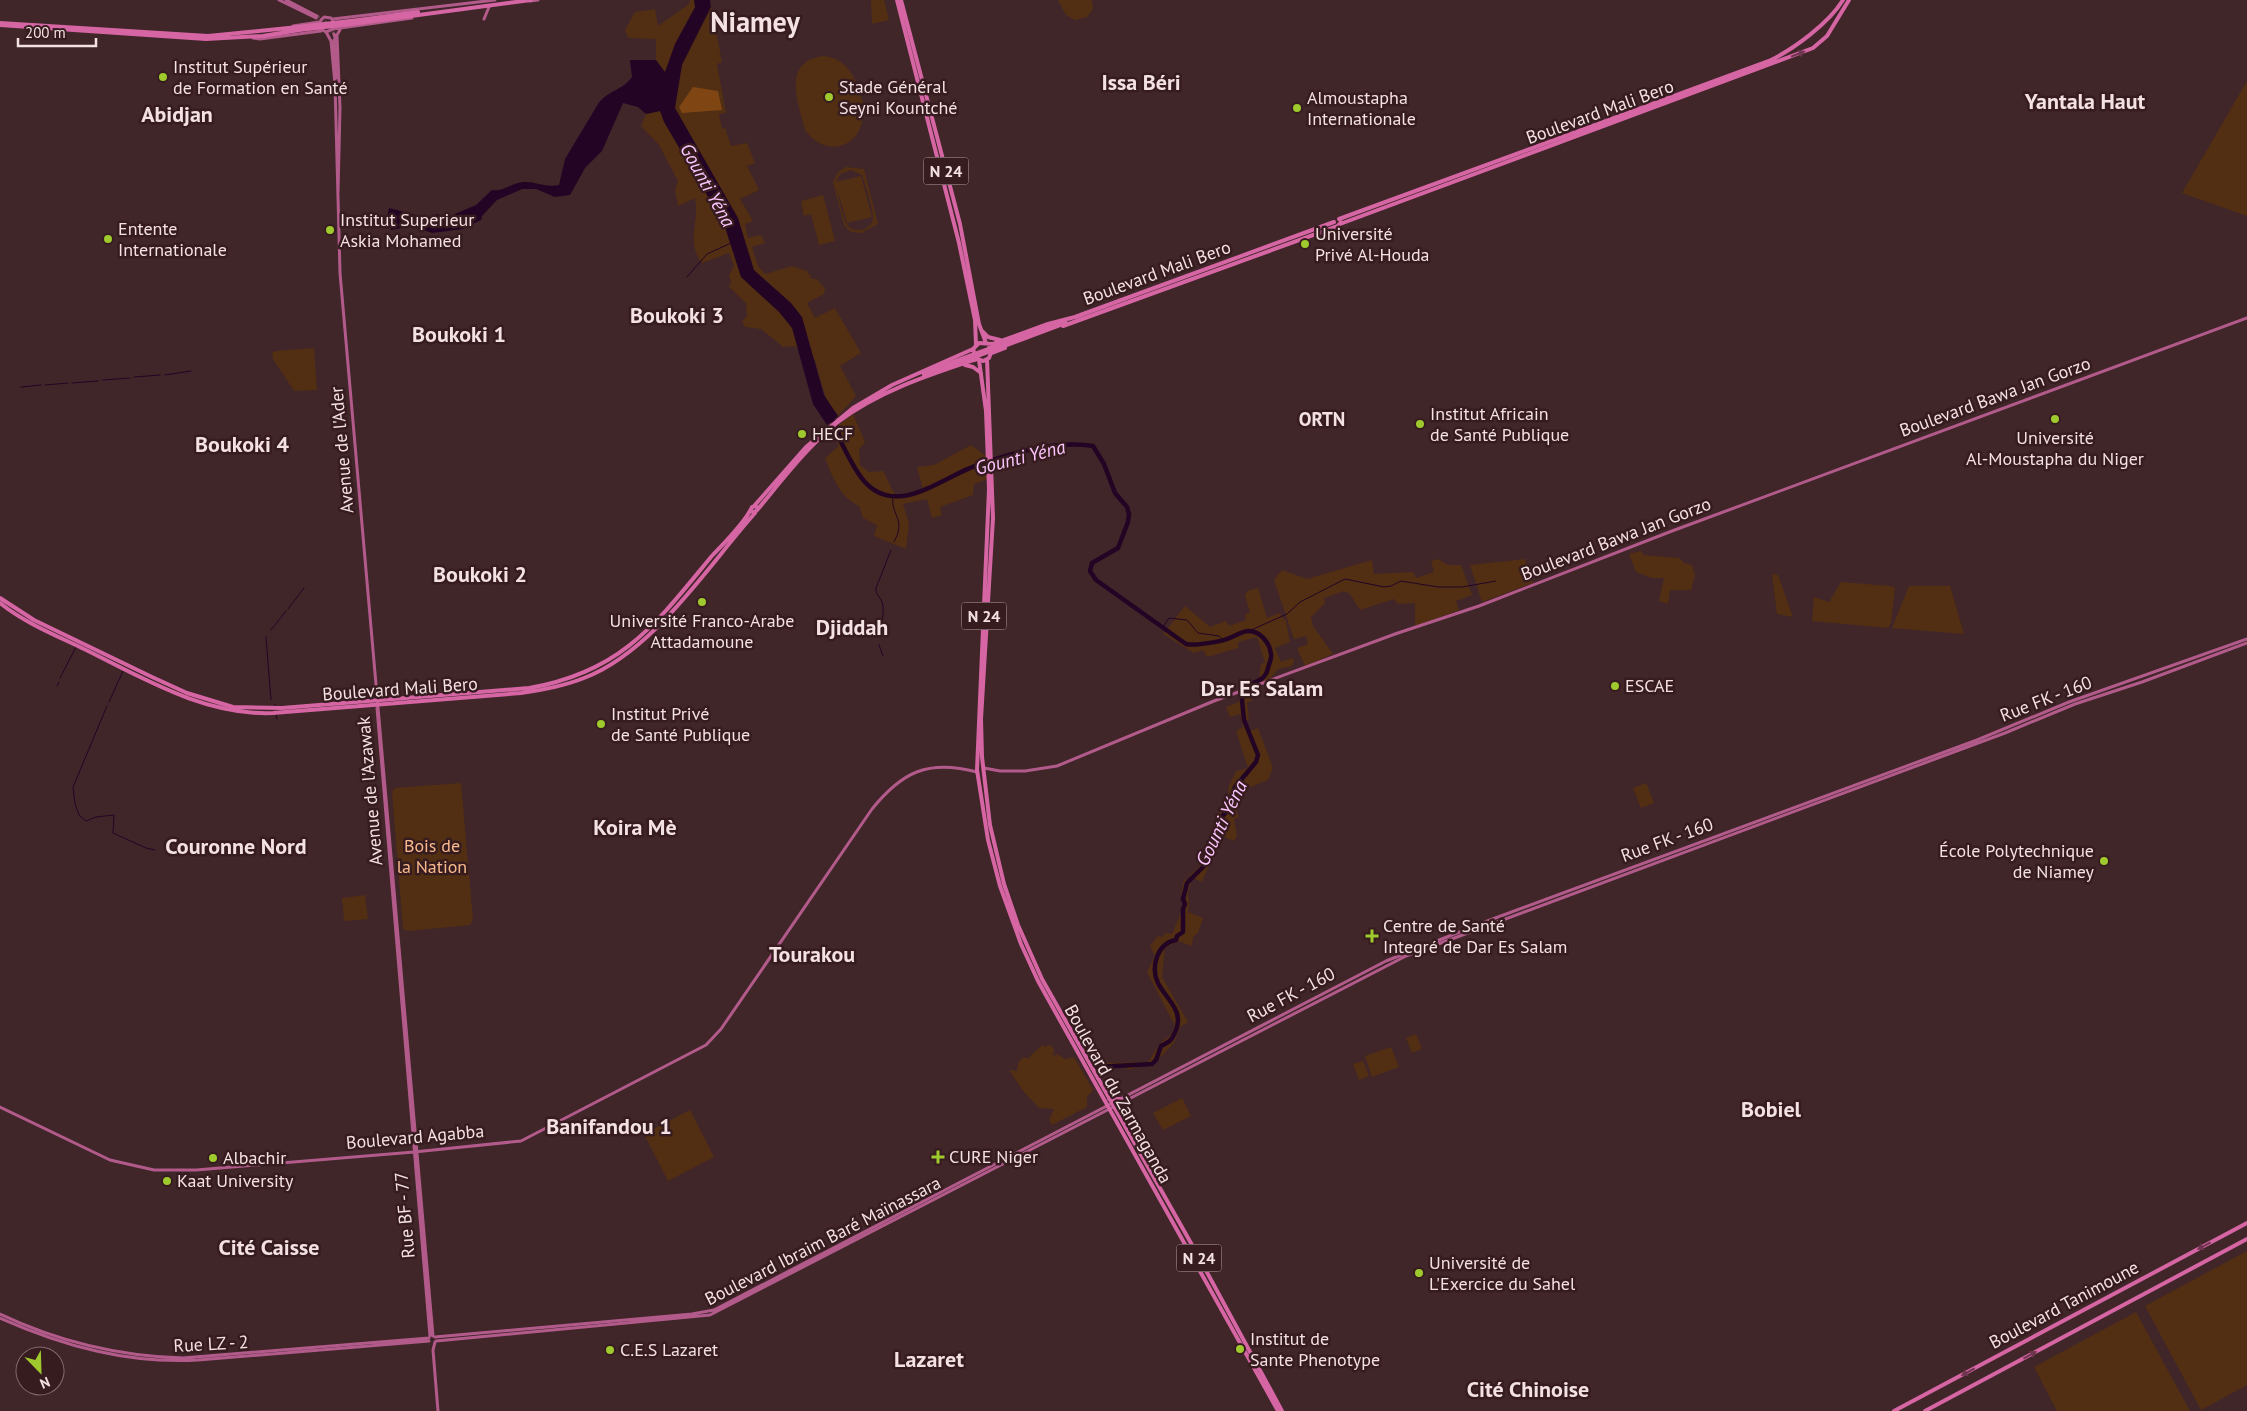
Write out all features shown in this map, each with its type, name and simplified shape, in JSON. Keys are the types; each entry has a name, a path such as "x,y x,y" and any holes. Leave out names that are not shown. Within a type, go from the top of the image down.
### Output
{"main road":[{"path":"279,0 333,20 495,0"},
{"path":"286,0 319,22 322,31"},
{"path":"0,24 192,39 251,35 359,22 511,0"},
{"path":"406,11 453,9 530,0"},
{"path":"251,35 260,39 326,32 333,29 538,0"},
{"name":"N 24","path":"897,0 938,151"},
{"name":"N 24","path":"901,0 981,329 987,343"},
{"name":"Boulevard Mali Bero","path":"1337,223 1769,60 1794,46 1835,12 1843,0"},
{"name":"Boulevard Mali Bero","path":"992,353 1076,318 1813,48 1825,38 1849,0"},
{"path":"293,5 316,17"},
{"path":"484,19 489,7"},
{"path":"434,14 453,9"},
{"path":"359,22 424,11"},
{"path":"306,23 309,16"},
{"path":"251,35 319,22 324,17"},
{"path":"333,20 333,29"},
{"path":"334,34 341,28"},
{"name":"Avenue de l'Ader","path":"333,29 337,84 337,197 340,273 378,702"},
{"name":"Avenue de l'Ader","path":"326,32 331,41 337,84"},
{"name":"N 24","path":"963,249 975,320 974,347"},
{"path":"909,380 1076,318"},
{"name":"Boulevard Mali Bero","path":"987,343 1002,340 1062,319 1076,318"},
{"name":"Boulevard Bawa Jan Gorzo","path":"969,770 1035,771 1057,766 1256,686 1395,634 1479,606 1664,534 2247,318"},
{"path":"981,329 988,337 1002,340"},
{"path":"987,343 992,353 987,359 978,360 974,356 974,347 987,343"},
{"name":"Boulevard Mali Bero","path":"0,604 34,625 142,677 208,706 233,711 266,714 528,688 561,682 612,660 635,643 711,561 808,449 837,421 875,394 909,380 974,347"},
{"name":"Boulevard du Zarmaganda","path":"987,359 990,458"},
{"name":"Boulevard Mali Bero","path":"909,380 978,360"},
{"name":"Boulevard du Zarmaganda","path":"978,360 982,375 991,465 990,541 981,719 981,770 990,825 1004,884 1031,956 1065,1025 1278,1411"},
{"path":"960,365 973,367 982,375"},
{"name":"Boulevard Mali Bero","path":"0,598 34,620 178,689 210,702 233,707 266,709 378,702"},
{"name":"Rue FK - 160","path":"1111,1106 1405,952 2247,640"},
{"name":"Rue FK - 160","path":"2089,697 2142,682 2247,643"},
{"name":"Avenue de l'Azawak","path":"378,702 398,941"},
{"name":"Boulevard Agabba","path":"0,1107 110,1160 154,1170 190,1170 521,1141 699,1049 721,1029 872,809 892,786 907,775 923,771 969,770"},
{"name":"Rue BF - 77","path":"398,941 438,1411"},
{"name":"Boulevard du Zarmaganda","path":"1065,1025 1109,1099 1111,1106 1119,1114 1282,1411"},
{"path":"1109,1099 1121,1101 1119,1114"},
{"name":"Boulevard Ibraim Baré Maïnassara","path":"432,1339 596,1325 700,1314 714,1310 1111,1106"},
{"name":"Boulevard Tanimoune","path":"1894,1411 2247,1223"},
{"name":"Boulevard Tanimoune","path":"1925,1411 2247,1239"},
{"name":"Rue LZ - 2","path":"0,1316 65,1340 109,1352 183,1358 432,1339"}],"green space":[{"path":"690,0 710,0 722,62 717,64 726,113 719,114 722,129 725,128 731,146 747,143 755,163 747,166 759,190 740,199 753,221 745,224 748,238 761,235 765,243 752,247 758,266 765,274 792,266 807,271 812,279 817,279 825,289 824,294 807,303 815,318 835,308 861,353 840,366 856,396 838,416 826,399 815,360 794,346 783,347 761,329 745,327 742,321 747,316 746,303 729,287 731,282 729,275 734,266 729,253 702,263 694,247 695,198 678,206 675,190 678,181 659,145 641,126 646,114 660,111 665,73 656,60 656,39 628,38 625,30 635,12 655,9 658,26 689,4"},
{"path":"871,0 884,0 889,20 872,24"},
{"path":"1058,0 1092,0 1093,9 1087,17 1075,20 1066,15"},
{"name":"Stade Général Seyni Kountché","path":"824,56 840,62 851,73 863,103 861,104 862,118 860,129 854,138 845,144 835,147 814,140 805,130 797,96 797,74 802,66 811,59"},
{"path":"2247,81 2247,216 2182,193"},
{"path":"846,167 864,169 878,224 861,233 851,232 844,225 833,182 838,172","holes":["851,170 862,175 873,217 870,226 857,230 849,227 846,223 836,185 847,223 872,217 861,176 836,182 840,174"]},
{"path":"823,195 835,241 819,245 811,214 804,216 801,201"},
{"path":"314,348 317,390 294,391 273,359 272,353 276,351"},
{"path":"853,414 865,442 859,450 860,465 869,472 883,471 894,493 898,495 923,489 917,467 934,465 971,445 986,456 987,479 974,484 973,495 940,507 942,515 932,518 927,499 903,504 909,524 906,549 874,536 877,525 863,518 859,506 842,492 825,458 839,446 831,431"},
{"path":"1641,551 1643,555 1679,558 1684,563 1692,565 1695,576 1691,590 1670,590 1668,604 1659,601 1664,578 1652,578 1636,572 1629,554"},
{"path":"1438,559 1448,565 1461,565 1472,595 1456,601 1459,610 1415,626 1415,603 1398,604 1394,599 1360,610 1350,594 1344,591 1324,598 1325,603 1311,617 1313,626 1333,654 1305,666 1297,648 1308,644 1306,636 1294,639 1274,580 1282,570 1307,579 1372,560 1374,574 1413,572 1416,578 1434,572 1431,561"},
{"path":"1525,559 1533,583 1482,602 1470,565"},
{"path":"1772,574 1778,575 1793,617 1777,614"},
{"path":"1841,582 1895,588 1891,623 1888,628 1812,621 1814,597 1829,602"},
{"path":"1909,586 1950,586 1964,634 1892,628"},
{"path":"1258,588 1267,618 1279,613 1286,621 1290,642 1275,648 1281,662 1293,658 1294,661 1292,666 1278,669 1270,679 1244,688 1259,679 1261,664 1265,663 1257,637 1238,642 1238,648 1207,657 1203,650 1194,653 1163,634 1185,606 1210,627 1226,621 1229,626 1246,620 1245,615 1250,612 1245,596 1247,591"},
{"path":"1256,689 1257,691 1250,694 1252,701 1247,703 1249,719 1246,720 1250,731 1258,728 1273,768 1268,780 1248,788 1247,793 1232,797 1239,817 1234,819 1237,836 1234,841 1221,836 1202,882 1189,876 1204,862 1205,847 1213,833 1216,817 1227,802 1229,786 1236,771 1248,768 1236,731 1243,727 1240,714 1230,717 1226,707 1239,702 1241,694"},
{"name":"Bois de la Nation","path":"461,783 473,920 470,925 408,931 403,929 392,792 395,788"},
{"path":"1646,783 1654,803 1641,808 1633,788"},
{"path":"1184,879 1191,882 1188,891 1188,912 1203,918 1198,933 1193,937 1192,946 1178,941 1165,948 1162,977 1188,1022 1180,1027 1174,1043 1150,1068 1147,1064 1127,1070 1127,1068 1097,1067 1101,1063 1148,1062 1159,1045 1173,1032 1174,1024 1147,972 1155,956 1150,946 1158,936 1163,937 1165,933 1172,934 1186,901 1181,894"},
{"path":"365,895 368,919 344,921 342,898"},
{"path":"1416,1034 1422,1049 1412,1053 1406,1038"},
{"path":"1043,1045 1045,1047 1050,1045 1054,1049 1053,1056 1057,1054 1065,1059 1074,1057 1093,1090 1087,1097 1087,1107 1052,1125 1049,1120 1054,1109 1039,1108 1024,1092 1009,1070 1017,1071 1018,1064 1024,1057 1030,1059 1030,1056"},
{"path":"1391,1047 1399,1067 1372,1077 1365,1056"},
{"path":"1363,1061 1369,1076 1359,1080 1353,1064"},
{"path":"1182,1098 1191,1116 1163,1130 1153,1113"},
{"path":"690,1110 714,1157 668,1181 644,1134"},
{"path":"2247,1251 2247,1385 2201,1410 2145,1306"},
{"path":"2136,1312 2190,1411 2057,1411 2034,1367"}],"shaded area":[{"path":"693,87 718,91 722,110 682,113 679,107"}],"water":[{"path":"694,0 710,0 711,7 682,65 675,108 738,218 754,270 791,303 802,317 824,395 838,416 827,425 813,404 792,328 779,312 741,277 724,224 664,122 660,111 646,114 638,107 623,103 602,151 585,168 570,195 555,197 536,189 522,189 497,200 482,216 481,220 463,229 432,233 413,226 391,230 389,218 387,217 389,208 427,218 437,214 448,217 476,205 492,190 500,190 523,182 550,186 559,185 565,159 598,104 632,77 630,60 656,60 665,72 675,44 695,7"}],"waterway":[{"path":"687,277 707,254 731,243"},
{"path":"165,375 191,371"},
{"path":"134,377 160,375"},
{"path":"103,380 130,378"},
{"path":"72,383 98,381"},
{"path":"45,385 68,383"},
{"path":"21,387 41,385"},
{"name":"Gounti Yéna","path":"833,421 851,462 864,481 877,492 891,496 905,496 920,491 964,470 1020,452 1050,446 1093,446 1104,464 1115,493 1127,507 1129,514 1128,522 1118,548 1092,563 1090,571 1096,580 1186,644 1218,641 1249,631 1261,635 1269,646 1271,657 1267,672 1260,680 1246,686 1242,700 1244,720 1258,755 1256,762 1235,787 1228,810 1218,821 1215,838 1207,852 1205,865 1187,883 1183,899 1185,904 1183,909 1183,932 1177,936 1176,940 1160,950 1155,963 1158,983 1178,1016 1176,1030 1171,1040 1161,1046 1156,1060 1152,1064 1097,1067"},
{"path":"893,496 894,508 899,522 898,534 894,542"},
{"path":"878,634 882,623 883,609 876,588 891,550"},
{"path":"1249,631 1287,614 1300,602 1345,579 1384,587 1401,581 1438,587 1462,587 1496,581"},
{"path":"288,609 304,588"},
{"path":"271,630 286,611"},
{"path":"1162,628 1169,618 1187,620 1198,633 1219,636 1223,640"},
{"path":"266,637 271,700"},
{"path":"879,645 883,656"},
{"path":"60,678 76,647"},
{"path":"109,702 123,671"},
{"path":"57,686 59,682"},
{"path":"107,706 73,787 75,804 79,815 86,821 96,817 114,815 113,833 146,848 155,850"},
{"path":"276,715 277,719"}],"tunnel":[{"path":"317,16 327,23 334,34"}],"place":[{"name":"Institut Supérieur de Formation en Santé","path":"163,77"},
{"name":"Stade Général Seyni Kountché","path":"829,97"},
{"name":"Almoustapha Internationale","path":"1297,108"},
{"name":"Institut Superieur Askia Mohamed","path":"330,230"},
{"name":"Entente Internationale","path":"108,239"},
{"name":"Université Privé Al-Houda","path":"1305,244"},
{"name":"Université Al-Moustapha du Niger","path":"2055,419"},
{"name":"Institut Africain de Santé Publique","path":"1420,424"},
{"name":"HECF","path":"802,434"},
{"name":"Université Franco-Arabe Attadamoune","path":"702,602"},
{"name":"ESCAE","path":"1615,686"},
{"name":"Institut Privé de Santé Publique","path":"601,724"},
{"name":"École Polytechnique de Niamey","path":"2104,861"},
{"name":"Centre de Santé Integré de Dar Es Salam","path":"1372,936"},
{"name":"CURE Niger","path":"938,1157"},
{"name":"Albachir","path":"213,1158"},
{"name":"Kaat University","path":"167,1181"},
{"name":"Université de L'Exercice du Sahel","path":"1419,1273"},
{"name":"Institut de Sante Phenotype","path":"1240,1349"},
{"name":"C.E.S Lazaret","path":"610,1350"}],"district":[{"name":"Niamey","path":"755,22"},
{"name":"Issa Béri","path":"1141,82"},
{"name":"Yantala Haut","path":"2085,101"},
{"name":"Abidjan","path":"177,114"},
{"name":"Boukoki 3","path":"677,315"},
{"name":"Boukoki 1","path":"459,334"},
{"name":"ORTN","path":"1322,419"},
{"name":"Boukoki 4","path":"242,444"},
{"name":"Boukoki 2","path":"480,574"},
{"name":"Djiddah","path":"852,627"},
{"name":"Dar Es Salam","path":"1262,688"},
{"name":"Koira Mè","path":"635,827"},
{"name":"Couronne Nord","path":"236,846"},
{"name":"Tourakou","path":"812,954"},
{"name":"Bobiel","path":"1771,1109"},
{"name":"Banifandou 1","path":"609,1126"},
{"name":"Cité Caisse","path":"269,1247"},
{"name":"Lazaret","path":"929,1359"},
{"name":"Cité Chinoise","path":"1528,1389"}]}
